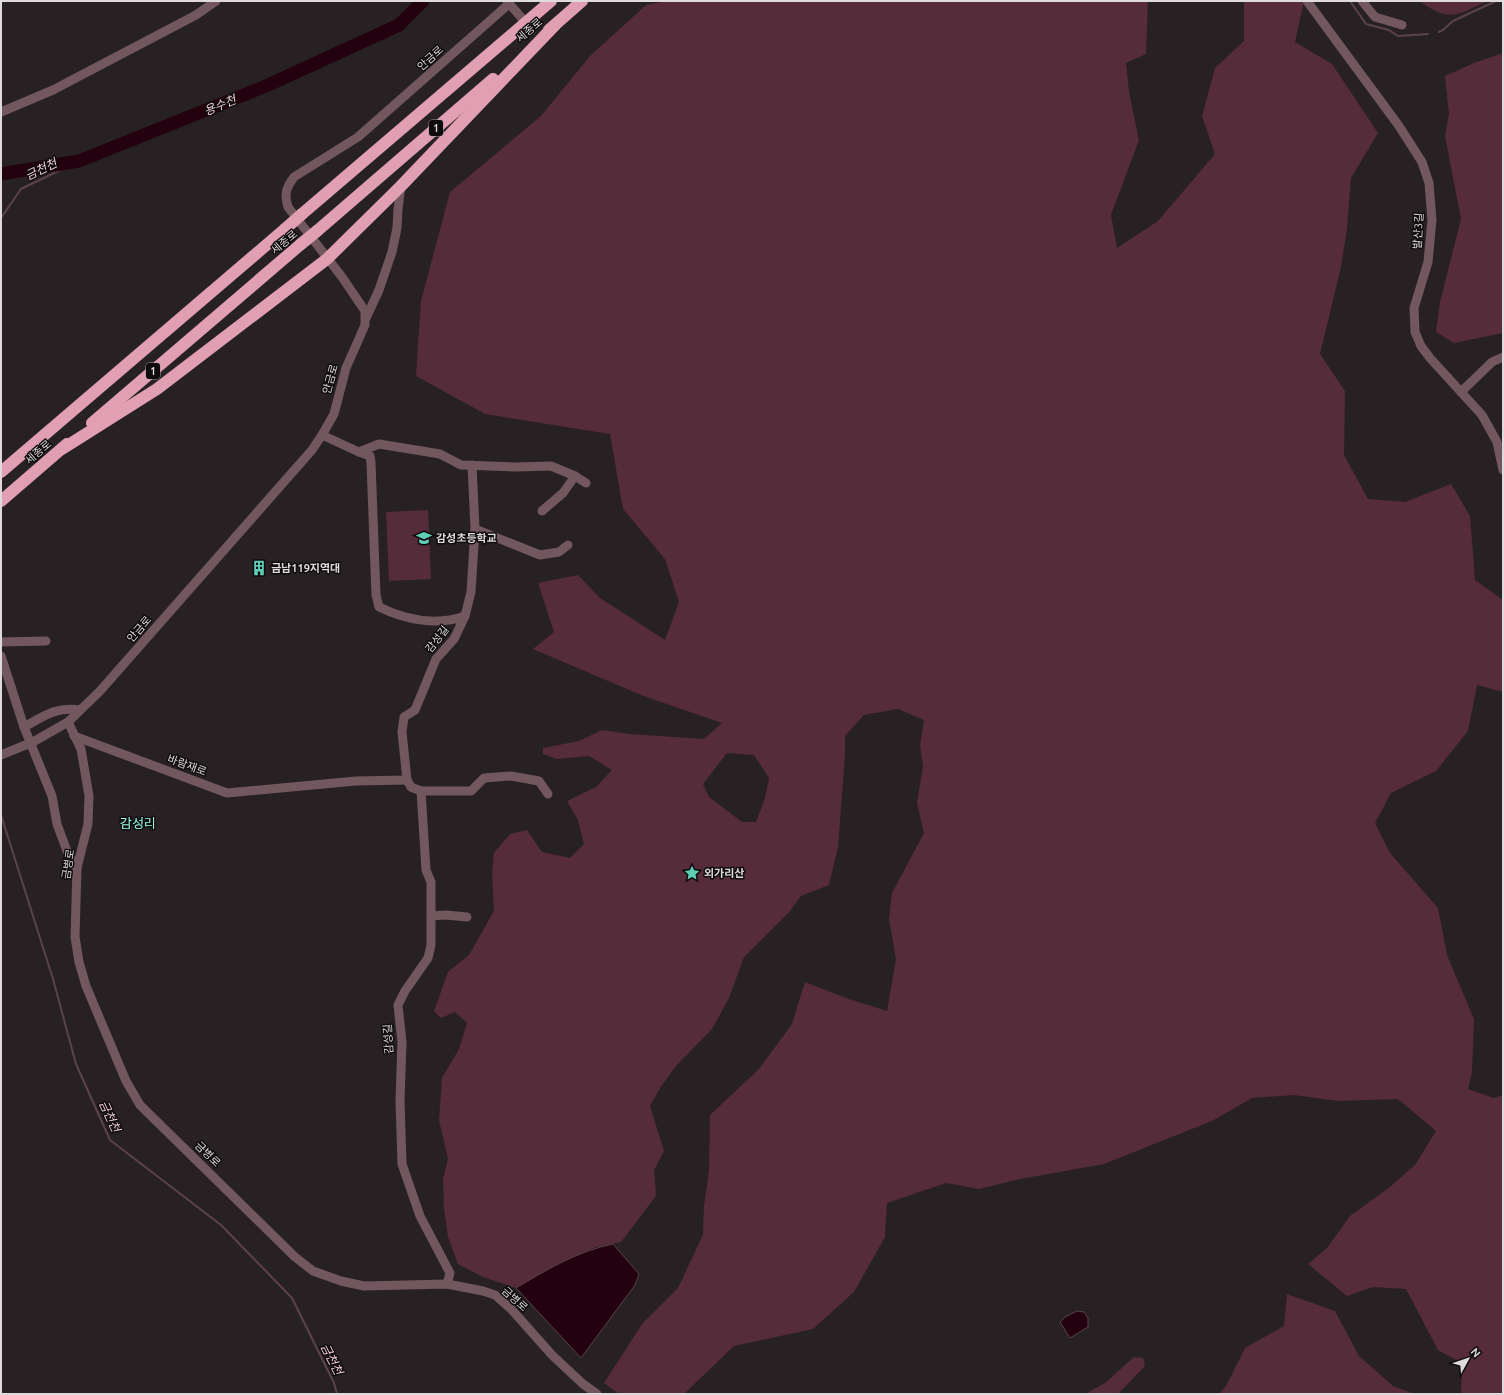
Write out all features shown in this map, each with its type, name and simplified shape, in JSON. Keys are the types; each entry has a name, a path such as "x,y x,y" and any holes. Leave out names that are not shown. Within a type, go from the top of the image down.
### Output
{"highway":[{"name":"세종로","path":"3,470 551,1"},
{"name":"세종로","path":"3,499 317,231 582,1"},
{"path":"62,449 157,389 327,259 401,186 555,25"}],"street":[{"path":"1,112 53,90 196,15 216,1"},
{"name":"발산3길","path":"1307,1 1399,126 1422,162 1429,184 1432,220 1428,262 1414,308 1415,332 1421,346 1430,358 1482,415 1497,442 1503,470"},
{"path":"1362,1 1375,17 1402,25"},
{"path":"508,2 526,23"},
{"name":"안금로","path":"1,755 57,730 68,722 100,691 278,490 322,435 334,414 346,368 365,325 366,318 365,311 288,207 285,195 287,187 294,177 358,137 508,2"},
{"path":"366,318 379,290 392,252 397,228 401,186"},
{"path":"1461,392 1492,362 1503,357"},
{"path":"322,435 370,456 376,595 379,607 395,615 416,620 444,621 465,616"},
{"path":"359,452 379,444 440,454 461,465 516,467 551,466 575,476 586,484"},
{"name":"감성길","path":"407,780 402,732 404,717 415,710 436,659 454,639 465,616 471,592 475,529 472,465"},
{"path":"542,511 563,493 575,476"},
{"path":"475,529 540,555 559,552 568,545"},
{"path":"1,642 46,641"},
{"path":"1,656 24,727 52,796 57,824 67,851 77,868"},
{"path":"24,727 57,710 69,708 80,710"},
{"name":"금병로","path":"68,722 81,749 89,796 88,824 77,868 74,937 86,986 126,1081 140,1106 262,1222 295,1257 313,1271 341,1281 364,1286 447,1284 483,1291 495,1295 512,1310 552,1355 583,1384 598,1394"},
{"name":"바람재로","path":"74,736 228,793 356,781 407,780"},
{"path":"407,780 410,787 421,791 471,791 484,778 511,776 539,781 548,794"},
{"name":"감성길","path":"421,791 426,870 432,882 431,945 428,958 405,991 398,1005 402,1042 400,1101 402,1164 420,1216 450,1273 447,1284"},
{"path":"431,916 446,915 467,917"}],"shaded area":[{"path":"666,1 1148,1 1146,54 1126,63 1129,92 1139,140 1111,215 1117,248 1158,221 1215,154 1202,116 1215,68 1244,41 1244,1 1304,1 1295,42 1332,64 1378,133 1351,178 1347,228 1341,267 1320,354 1345,391 1344,455 1368,499 1405,502 1451,484 1470,516 1475,580 1503,600 1503,692 1477,685 1468,731 1436,771 1391,793 1375,823 1390,853 1438,908 1447,955 1474,1019 1472,1072 1468,1089 1494,1098 1503,1095 1503,1394 1461,1394 1462,1363 1438,1350 1406,1289 1373,1287 1347,1296 1308,1264 1327,1248 1350,1216 1390,1187 1415,1165 1436,1131 1398,1099 1338,1101 1294,1095 1252,1098 1212,1121 1104,1164 1020,1179 979,1189 946,1183 887,1203 885,1237 854,1292 813,1329 734,1346 684,1394 619,1394 604,1383 642,1324 678,1288 703,1235 704,1206 709,1170 710,1115 759,1069 792,1024 805,982 849,999 887,1011 896,959 889,919 892,893 924,833 917,803 923,766 920,745 924,720 898,709 864,715 845,736 838,847 829,885 801,896 789,912 744,957 729,998 712,1029 675,1067 660,1088 650,1106 664,1151 654,1170 656,1196 621,1242 596,1247 548,1269 516,1288 483,1277 458,1264 448,1237 444,1209 443,1179 448,1159 439,1120 442,1078 459,1049 467,1023 455,1012 441,1018 434,1011 448,972 469,955 494,911 492,874 494,853 510,834 527,830 542,852 570,858 584,844 578,820 567,801 596,787 612,770 589,756 557,759 543,754 543,748 579,741 602,730 629,734 704,739 722,723 641,695 533,649 554,632 538,583 578,575 600,598 665,640 679,602 665,559 623,509 610,434 485,414 416,376 421,301 450,192 541,116 590,56 646,5","holes":["727,753 754,755 769,778 765,798 756,822 742,822 709,797 703,784"]},
{"path":"1419,1 1487,1 1460,13 1446,14 1429,8"},
{"path":"1503,53 1503,333 1454,343 1436,332 1440,302 1461,219 1445,136 1449,114 1445,76 1474,63"},
{"path":"428,510 431,579 389,581 386,512"},
{"path":"613,1244 639,1274 635,1285 581,1358 516,1288 575,1256"},
{"path":"1287,1294 1335,1311 1359,1356 1393,1386 1415,1394 1219,1394 1226,1386 1245,1348 1284,1326"},
{"path":"1077,1311 1084,1312 1088,1318 1088,1327 1070,1338 1060,1322 1065,1317"},
{"path":"1134,1357 1143,1358 1145,1366 1118,1394 1085,1394 1105,1383"}],"waterway":[{"name":"용수천","path":"1,174 79,161 266,86 399,25 423,1"},
{"path":"1350,1 1366,24 1389,30 1398,36 1428,34"},
{"path":"1439,32 1453,21 1496,1"},
{"name":"금천천","path":"1,218 21,189 79,161"},
{"name":"금천천","path":"1,815 53,979 76,1064 110,1140 221,1225 292,1298 334,1383 337,1394"}],"place":[{"name":"감성초등학교","path":"424,538"},
{"name":"금남119지역대","path":"259,568"},
{"name":"외가리산","path":"692,873"}],"district":[{"name":"감성리","path":"138,823"}]}
